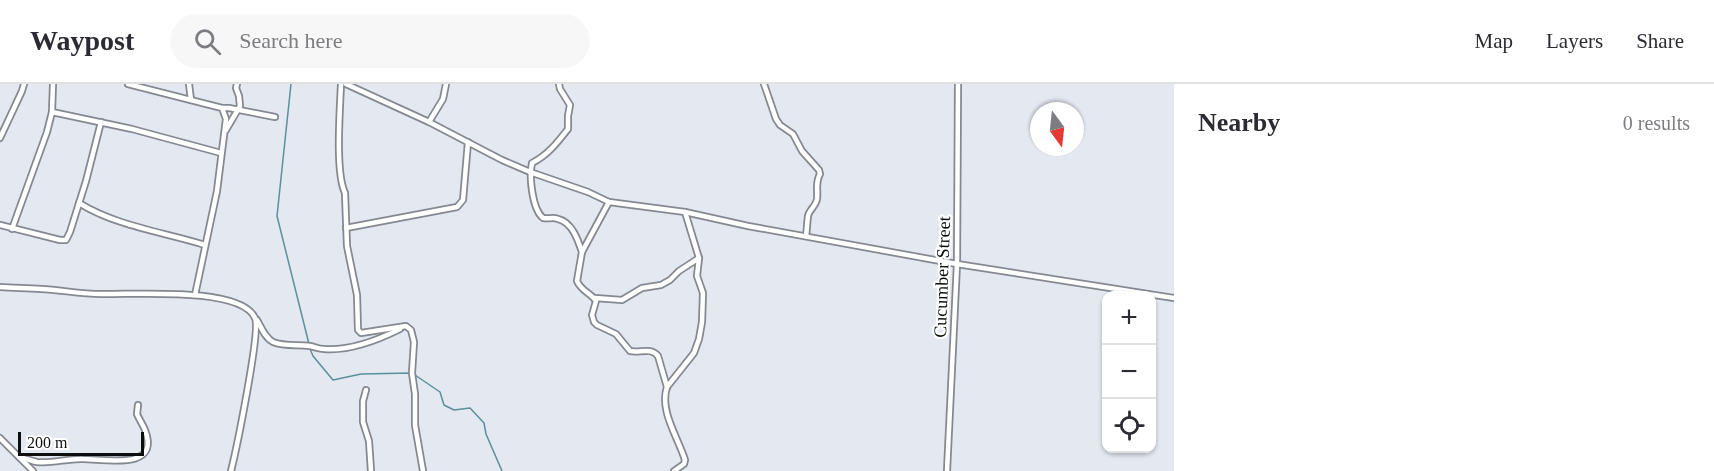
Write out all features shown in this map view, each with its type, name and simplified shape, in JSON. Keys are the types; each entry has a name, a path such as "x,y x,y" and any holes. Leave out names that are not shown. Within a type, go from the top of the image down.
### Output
{"street":[{"path":"0,138 24,84"},
{"path":"12,229 52,112 52,84"},
{"path":"128,84 222,108 275,117"},
{"path":"154,91 155,84"},
{"path":"189,84 191,100"},
{"path":"224,134 240,106 237,84"},
{"path":"341,84 339,146 341,185 345,193 348,257 357,295 358,330 361,333 406,326 411,330 414,342 412,373 415,425 423,471"},
{"path":"346,84 530,172 588,192 609,202 685,212 957,264 1174,298"},
{"path":"429,122 443,99 446,84"},
{"path":"559,84 570,105 568,129 549,152 532,163 530,172 539,215 543,218 565,221 575,234 582,252"},
{"path":"764,84 776,119 780,125 793,134 802,151 819,170 817,200 807,219 806,236"},
{"name":"Cucumber Street","path":"947,471 957,264 958,84"},
{"path":"195,295 217,191 226,119 222,108"},
{"path":"52,112 132,129 221,153"},
{"path":"0,225 66,240 86,181 101,122"},
{"path":"346,228 457,207 463,200 468,142"},
{"path":"609,202 582,252 577,281 582,289 595,298 622,300 649,285 661,285 699,258"},
{"path":"79,203 94,212 117,220 205,245"},
{"path":"674,471 684,464 685,460 664,401 667,387 694,352 702,322 703,293 697,276 699,258 685,212"},
{"path":"0,286 100,294 195,295 220,298 252,313 263,333 272,342 299,346 309,345 322,350 382,338 406,326"},
{"path":"595,298 597,303 592,315 597,326 616,334 630,351 651,350 655,352 667,387"},
{"path":"231,471 240,435 257,320"},
{"path":"366,390 363,401 363,422 369,441 371,471"},
{"path":"19,457 39,462 83,459 129,462 138,460 143,456 147,441 145,430 137,414 138,405"},
{"path":"0,438 33,471"}],"waterway":[{"path":"291,84 277,216 309,344"},
{"path":"310,349 333,380 361,374 412,373 440,392 444,405 454,410 470,408 484,423 486,434 502,471"}]}
